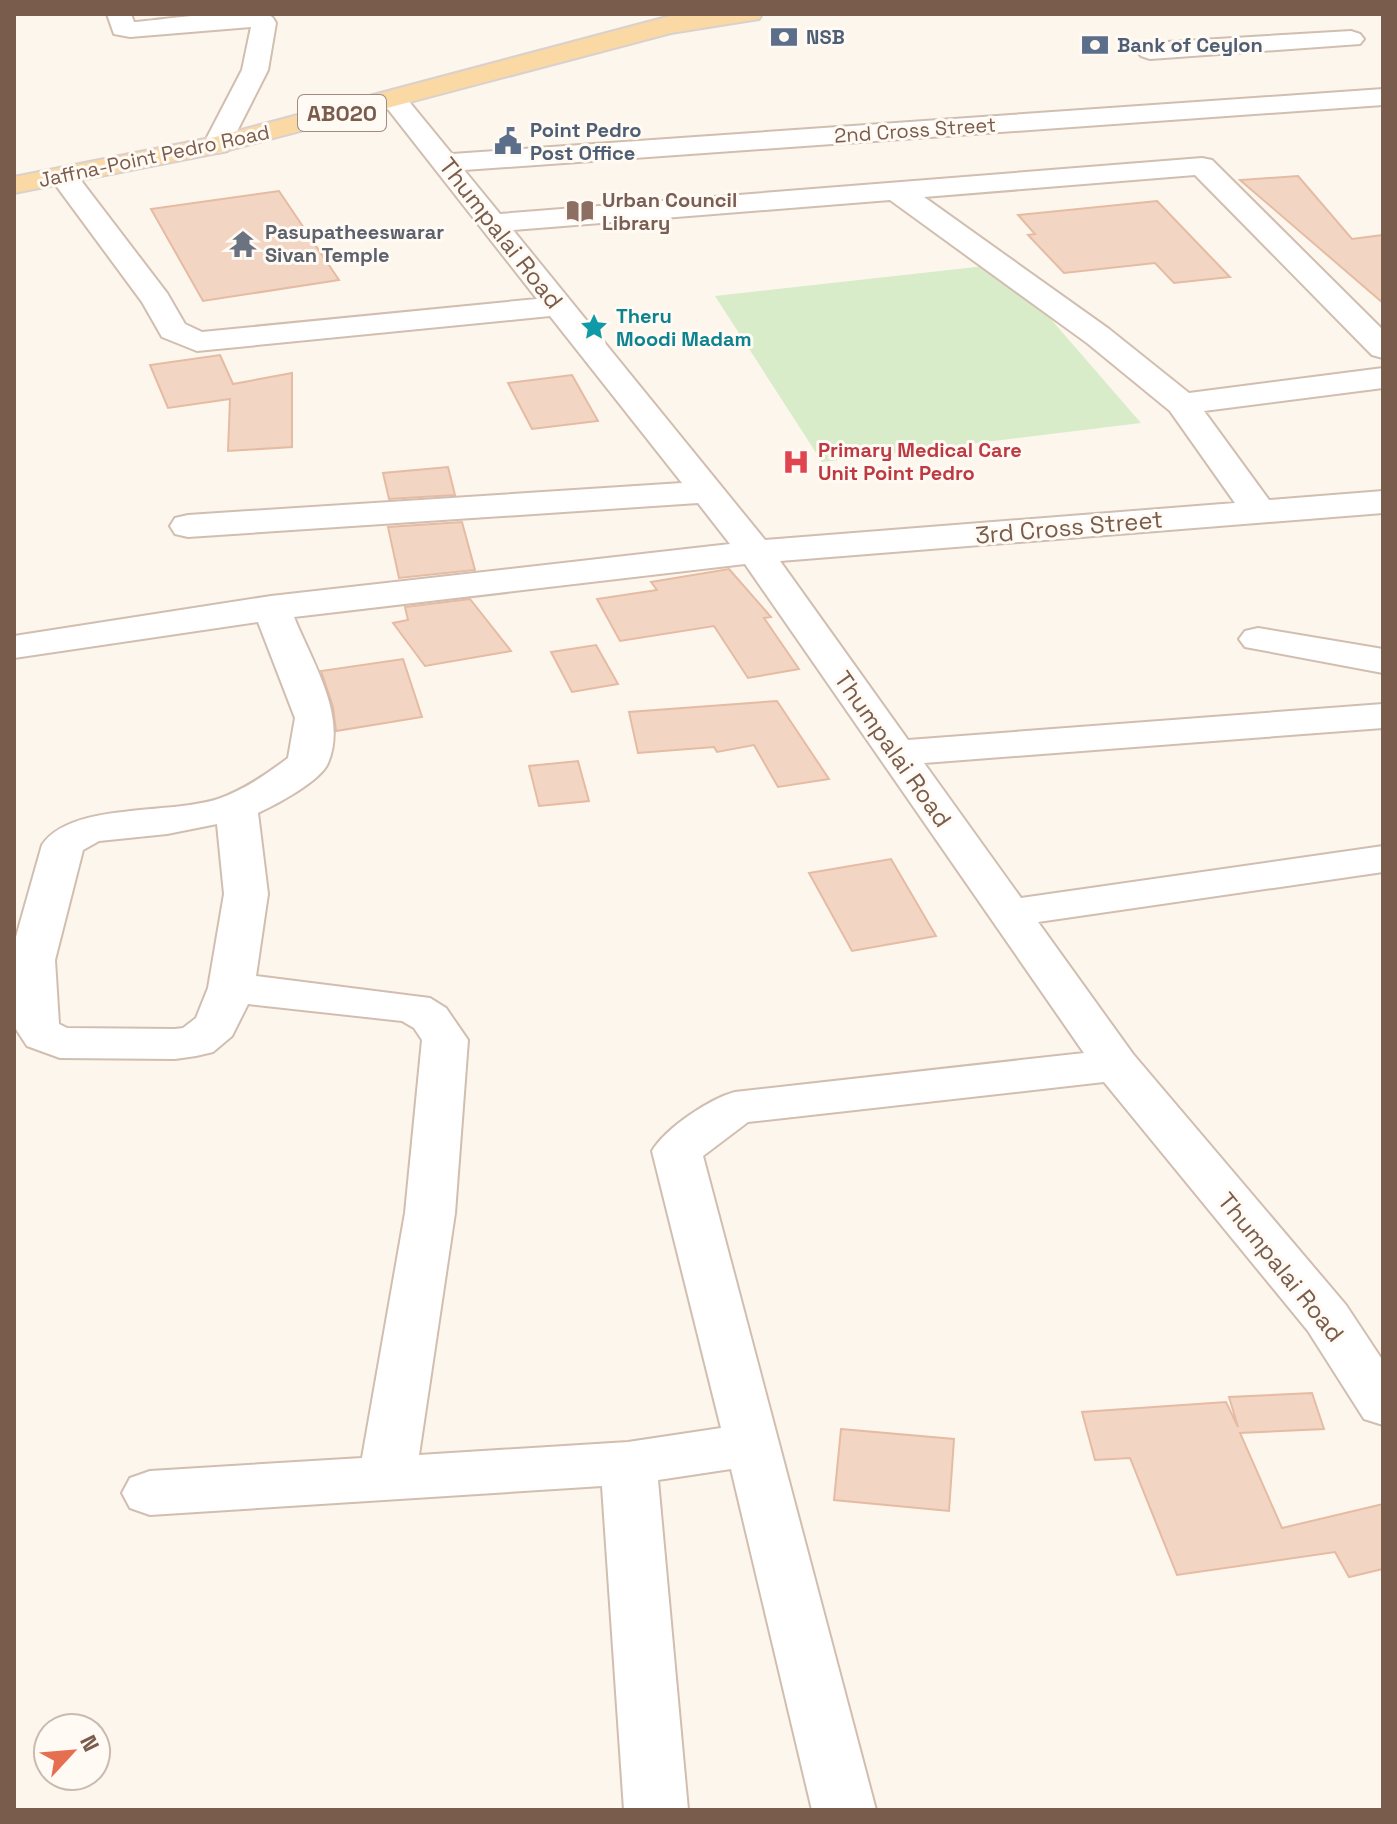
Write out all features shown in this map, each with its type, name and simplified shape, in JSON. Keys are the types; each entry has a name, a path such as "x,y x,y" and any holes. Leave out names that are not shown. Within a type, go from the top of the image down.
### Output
{"main road":[{"name":"Jaffna-Point Pedro Road","path":"14,185 217,145 666,27 701,14"},
{"name":"Jaffna-Point Pedro Road","path":"666,27 750,14"}],"street":[{"path":"119,14 123,29 130,30 257,19 264,23 255,70 217,145"},
{"path":"1330,14 1373,79"},
{"path":"1150,51 1373,79"},
{"name":"2nd Cross Street","path":"447,163 1137,143 1373,79"},
{"name":"Thumpalai Road","path":"393,99 755,552 1116,1065 1327,1318 1383,1405"},
{"path":"493,223 897,191 1137,143 1202,166 1383,348"},
{"path":"63,176 156,300 173,330 197,342 557,306"},
{"path":"897,191 1098,336 1182,404 1259,512"},
{"path":"1182,404 1383,378"},
{"path":"188,526 707,492"},
{"name":"3rd Cross Street","path":"14,647 271,607 755,552 1383,502"},
{"path":"236,806 246,894 231,988 216,1026 196,1041 175,1044 60,1043 43,1035 34,1021 23,959 63,845 72,836 94,829 157,823 236,806 285,781 308,763 315,718 271,607"},
{"path":"1258,639 1383,661"},
{"path":"897,753 1383,716"},
{"path":"1008,913 1383,859"},
{"path":"231,988 414,1008 430,1018 445,1040 430,1213 387,1478"},
{"path":"844,1810 677,1151 735,1108 1116,1065"},
{"path":"150,1493 628,1463 751,1445"},
{"path":"628,1463 656,1810"}],"green space":[{"path":"1003,264 1141,423 822,462 715,296"}],"building":[{"path":"1298,176 1352,239 1383,235 1383,303 1240,180"},
{"name":"Pasupatheeswarar Sivan Temple","path":"279,191 339,280 203,301 151,209"},
{"path":"1157,201 1230,277 1174,283 1155,263 1064,273 1028,235 1035,234 1018,215"},
{"path":"220,355 233,384 292,373 292,447 228,451 230,399 168,408 150,365"},
{"path":"572,375 598,421 532,429 508,383"},
{"path":"448,467 455,495 389,499 383,473"},
{"path":"462,522 475,570 399,578 388,527"},
{"path":"729,569 771,617 764,618 799,669 748,678 714,626 620,641 597,599 657,590 651,582"},
{"path":"470,599 511,651 425,666 393,623 408,620 405,607"},
{"path":"596,645 618,684 572,692 551,652"},
{"path":"403,659 422,717 336,731 333,707 321,671"},
{"path":"777,701 829,779 778,787 754,745 717,752 714,747 638,753 629,712"},
{"path":"578,761 589,801 539,806 529,766"},
{"path":"891,859 936,936 852,951 809,873"},
{"path":"1312,1393 1324,1429 1240,1433 1282,1528 1383,1504 1383,1569 1349,1577 1335,1552 1177,1575 1130,1458 1095,1460 1082,1412 1226,1402 1238,1427 1229,1397"},
{"path":"841,1429 954,1439 949,1511 834,1500"}],"place":[{"name":"NSB","path":"784,37"},
{"name":"Bank of Ceylon","path":"1095,45"},
{"name":"Point Pedro Post Office","path":"508,141"},
{"name":"Urban Council Library","path":"580,211"},
{"name":"Pasupatheeswarar Sivan Temple","path":"243,244"},
{"name":"Theru Moodi Madam","path":"594,327"},
{"name":"Primary Medical Care Unit Point Pedro","path":"796,462"}]}
